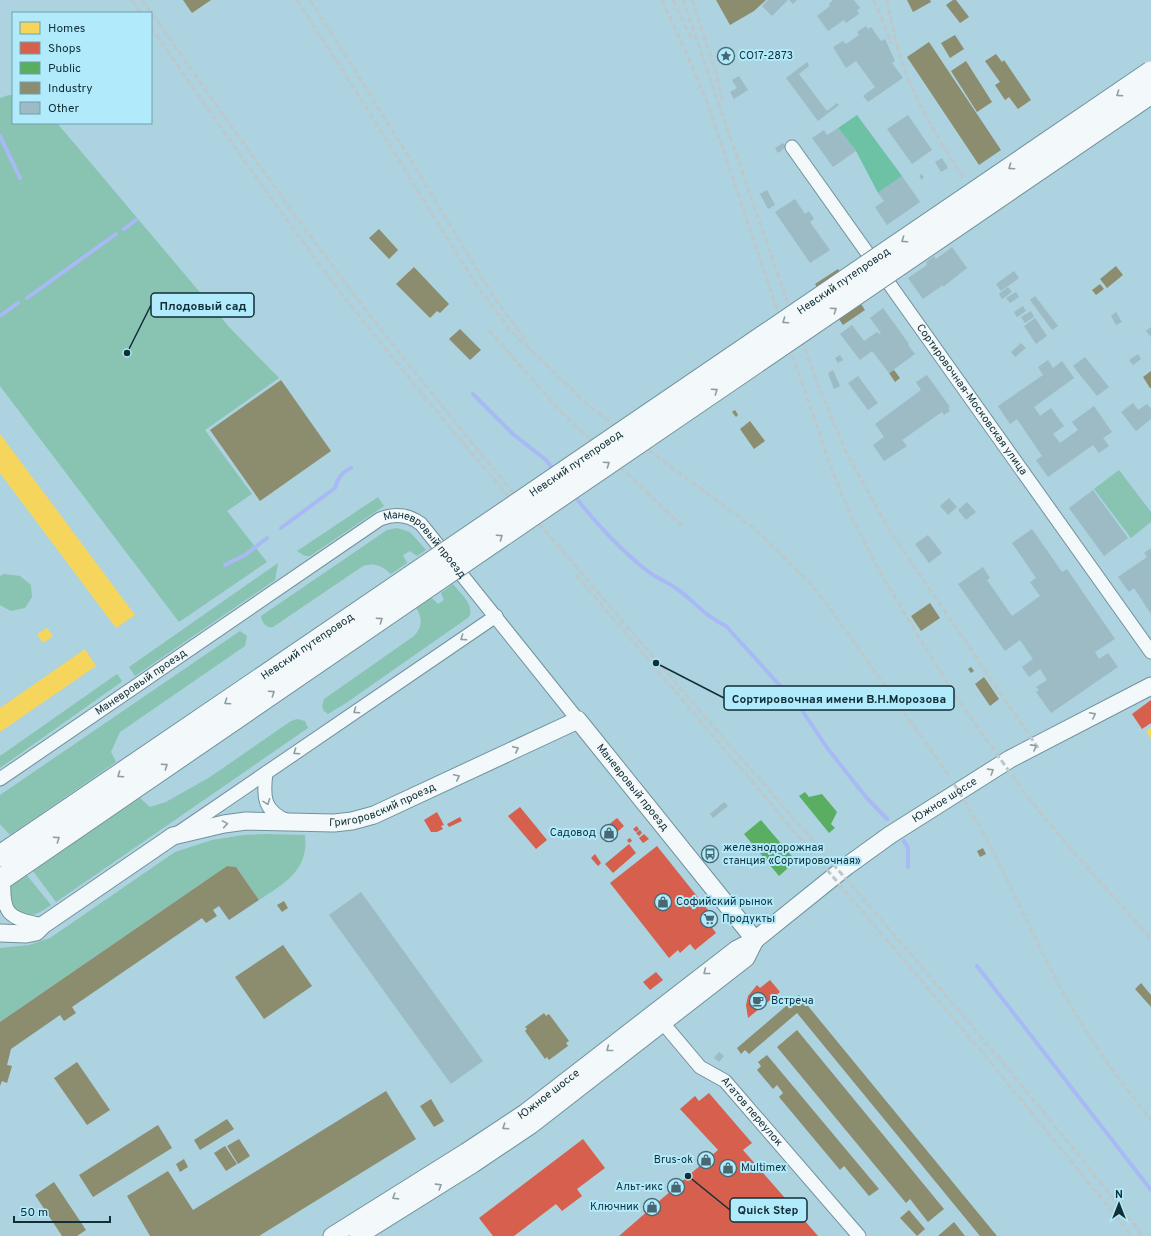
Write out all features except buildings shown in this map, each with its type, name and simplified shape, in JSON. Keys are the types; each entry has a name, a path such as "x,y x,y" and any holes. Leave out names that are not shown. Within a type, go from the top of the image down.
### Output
{"main road":[{"name":"Невский путепровод","path":"2,879 415,585 1151,72"},
{"name":"Невский путепровод","path":"0,856 415,585 1151,93"}],"street":[{"name":"Сортировочная-Московская улица","path":"792,147 1151,652"},
{"name":"Маневровый проезд","path":"0,779 380,519 388,516 406,516 421,524 755,940"},
{"name":"Григоровский проезд","path":"0,933 36,932 43,925 496,616"},
{"name":"Южное шоссе","path":"358,1236 516,1136 659,1018 737,948 755,940 869,850 1010,759 1070,726 1151,686"},
{"name":"Григоровский проезд","path":"173,836 224,824 246,821 342,823 374,815 578,720"},
{"path":"266,773 264,790 268,805 278,817 288,821"},
{"path":"2,879 3,898 9,913 21,921 43,925"},
{"name":"Южное шоссе","path":"332,1236 505,1127 659,1018"},
{"name":"Агатов переулок","path":"659,1018 700,1068 725,1081 860,1236"}],"green space":[{"path":"12,95 12,124 58,124 230,328 279,378 205,430 252,494 227,511 267,562 179,622 0,386 0,98"},
{"path":"857,115 902,176 878,193 856,151 838,128"},
{"path":"1119,470 1151,512 1151,522 1131,538 1094,489"},
{"path":"378,497 384,506 310,556 305,556 297,551"},
{"path":"397,528 410,532 426,550 417,556 410,551 403,555 407,563 391,574 385,569 375,565 371,564 363,566 273,627 268,627 263,623 261,616 387,530"},
{"path":"278,563 275,580 135,676 129,667"},
{"path":"4,574 20,576 31,585 32,597 25,608 11,611 0,605 0,576"},
{"path":"453,584 463,595 470,608 469,617 346,703 328,714 324,711 322,707 324,699 414,636 419,630 421,623 420,615 416,608 432,598 438,604 444,600 441,593"},
{"path":"240,631 247,636 245,646 120,732 111,752 116,762 10,835 0,824 0,795"},
{"path":"117,674 122,681 120,683 0,768 0,756"},
{"path":"297,719 305,721 308,728 56,902 33,871 140,798 150,807 166,802 210,777 291,721"},
{"path":"243,835 305,835 303,858 299,866 278,888 259,900 236,867 227,866 0,1022 0,948 29,945 50,938 175,852 212,840"},
{"path":"25,873 51,905 32,915 23,914 11,909 6,895 10,885"}],"waterway":[{"path":"0,136 20,178"},
{"path":"124,229 136,220"},
{"path":"27,298 116,234"},
{"path":"0,316 18,303"},
{"path":"473,394 513,434 546,460 555,472"},
{"path":"281,528 335,488 340,476 351,468"},
{"path":"573,494 600,526 642,567 684,594 705,613 726,626 801,709 828,749 866,797 887,819"},
{"path":"225,565 245,555 267,538"},
{"path":"904,841 908,848 908,867"},
{"path":"977,966 1151,1190"}],"railway":[{"path":"132,0 140,12"},
{"path":"142,0 150,12"},
{"path":"297,0 357,93 477,286 510,330 589,406 755,529 806,579 826,603 950,777"},
{"path":"310,0 391,128 481,276 503,310 528,342"},
{"path":"662,0 708,105 830,465 850,514 880,572 959,701 1026,795 1070,848 1151,939"},
{"path":"673,0 691,38"},
{"path":"683,0 780,281 818,385 846,452 888,528 1038,748"},
{"path":"692,0 716,72 723,102"},
{"path":"874,0 892,44"},
{"path":"887,0 897,45 909,81 925,115 965,180"},
{"path":"152,14 272,184 325,256 373,320 439,402 605,601 993,1051 1143,1236"},
{"path":"152,28 273,201 323,269 433,407 520,510"},
{"path":"489,330 561,412 685,528"},
{"path":"576,575 983,1053 1132,1236"},
{"path":"954,784 983,833 1069,1003 1102,1055 1151,1120"}],"place":[{"name":"СО17-2873","path":"726,56"},
{"name":"Плодовый сад","path":"127,353"},
{"name":"Сортировочная имени В.Н.Морозова","path":"656,663"},
{"name":"Садовод","path":"609,833"},
{"name":"железнодорожная станция «Сортировочная»","path":"710,854"},
{"name":"Софийский рынок","path":"663,902"},
{"name":"Продукты","path":"709,919"},
{"name":"Встреча","path":"758,1001"},
{"name":"Brus-ok","path":"706,1160"},
{"name":"Multimex","path":"728,1168"},
{"name":"Quick Step","path":"688,1176"},
{"name":"Альт-икс","path":"676,1187"},
{"name":"Ключник","path":"652,1207"}]}
